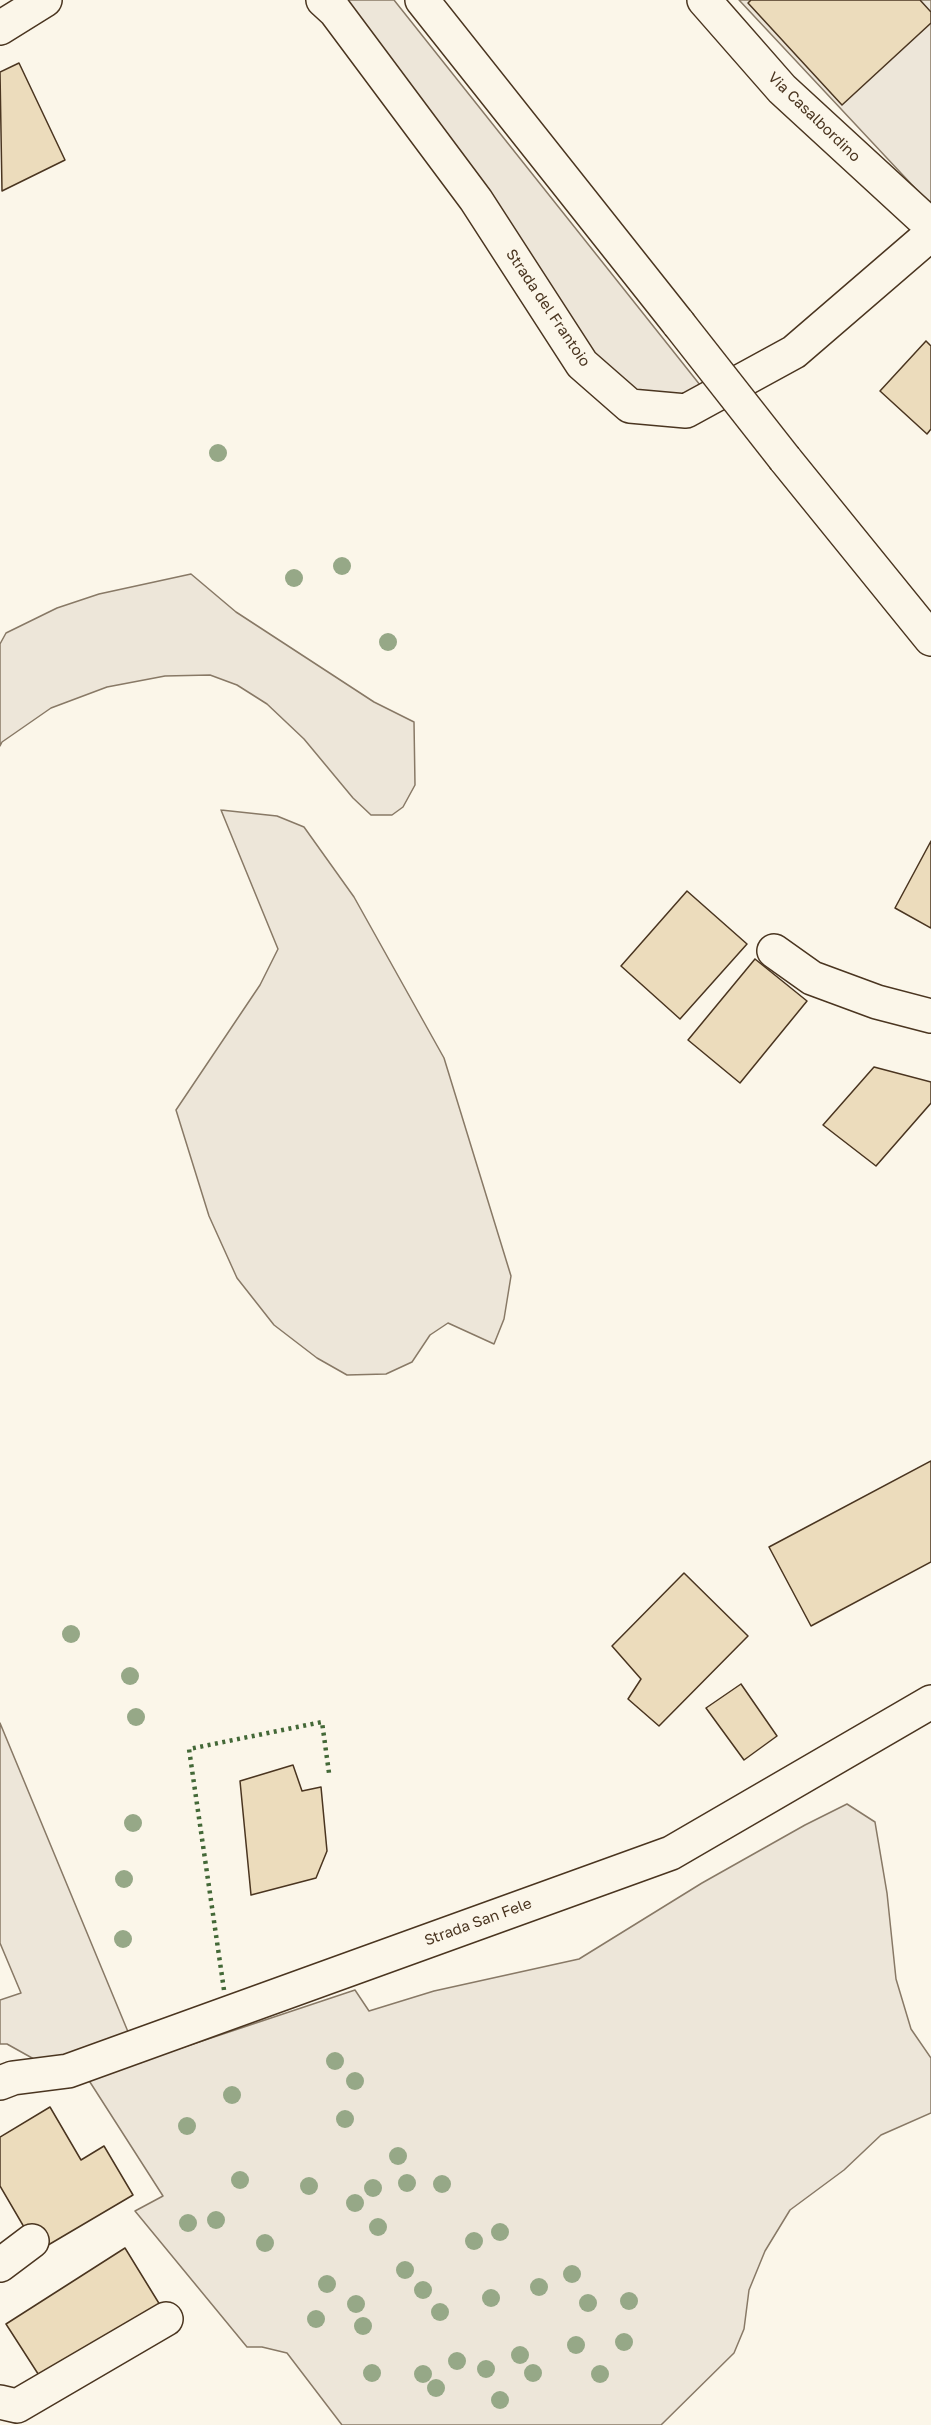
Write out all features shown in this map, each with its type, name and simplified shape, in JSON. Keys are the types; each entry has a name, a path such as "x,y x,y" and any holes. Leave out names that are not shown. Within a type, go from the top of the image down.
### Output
{"main road":[{"path":"0,28 45,0"},
{"name":"Strada del Frantoio","path":"323,0 335,11 476,200 582,364 630,406 686,411 794,352 931,234"},
{"path":"422,0 785,459 931,639"},
{"name":"Via Casalbordino","path":"704,0 782,89 931,226"},
{"path":"774,951 812,978 877,1002 931,1016"},
{"name":"Strada San Fele","path":"0,2083 13,2078 68,2071 671,1852 931,1702"},
{"path":"0,2265 32,2241"},
{"path":"0,2402 17,2406 166,2319"}],"shaded area":[{"path":"331,0 394,0 708,395 655,404 607,376"},
{"path":"739,0 931,0 931,201 929,203"},
{"path":"191,574 236,612 374,702 414,722 415,785 403,807 392,815 371,815 353,798 304,739 267,704 237,685 210,675 165,676 107,687 51,708 2,742 0,746 0,644 6,633 57,608 99,594"},
{"path":"221,810 277,816 304,827 354,897 444,1058 511,1276 504,1319 494,1344 448,1323 430,1335 412,1362 386,1374 347,1375 317,1358 274,1325 237,1278 209,1216 176,1110 260,985 278,949"},
{"path":"0,1723 131,2039 50,2068 7,2044 0,2044 0,2000 21,1993 0,1943"},
{"path":"847,1804 875,1822 887,1893 896,1979 911,2029 931,2058 931,2113 881,2135 844,2170 790,2210 765,2251 749,2290 744,2329 734,2353 661,2425 342,2425 287,2353 262,2347 247,2347 135,2211 163,2196 88,2079 355,1990 369,2011 434,1991 579,1959 702,1883"}],"building":[{"path":"751,0 920,0 931,12 931,23 842,105 748,3"},
{"path":"19,63 65,160 2,191 0,72"},
{"path":"926,341 931,346 931,429 927,434 880,391"},
{"path":"931,841 931,928 895,908"},
{"path":"687,891 747,944 680,1019 621,966"},
{"path":"755,959 807,1001 740,1083 688,1040"},
{"path":"874,1067 931,1082 931,1103 876,1166 823,1125"},
{"path":"931,1461 931,1562 811,1626 769,1547"},
{"path":"684,1573 748,1636 659,1726 628,1699 641,1679 612,1646"},
{"path":"741,1684 777,1736 744,1760 706,1708"},
{"path":"293,1765 302,1791 321,1787 327,1851 316,1878 251,1895 240,1781"},
{"path":"50,2107 81,2160 104,2146 133,2195 38,2251 0,2186 0,2137"},
{"path":"125,2248 160,2305 42,2380 6,2324"}],"hedge":[{"path":"224,1990 189,1749 322,1722 329,1773"}]}
